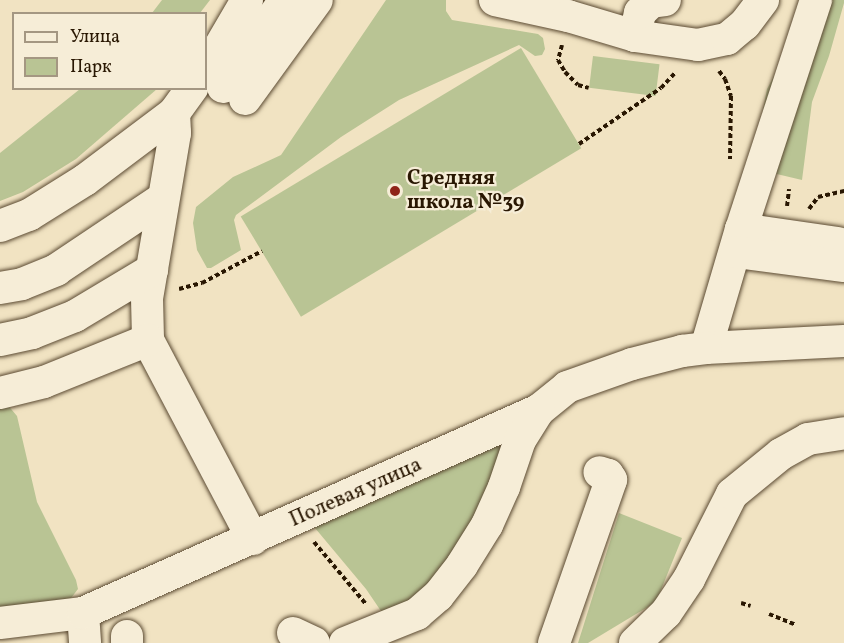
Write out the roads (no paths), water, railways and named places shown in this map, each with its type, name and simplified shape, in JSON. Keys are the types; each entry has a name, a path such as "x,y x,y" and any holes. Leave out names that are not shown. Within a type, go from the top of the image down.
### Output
{"lane":[{"path":"225,85 247,0"},
{"path":"225,85 285,0"},
{"path":"225,85 317,0"},
{"path":"495,0 569,8 635,36 698,45 727,39 745,24 763,0"},
{"path":"635,36 640,13 651,2 665,0"},
{"path":"706,348 738,240 816,0"},
{"path":"0,226 29,215 85,180 174,113 191,90"},
{"path":"174,113 175,133 149,284 148,340 253,539"},
{"path":"0,288 22,284 56,270 162,199"},
{"path":"738,240 841,254"},
{"path":"0,340 32,333 149,284"},
{"path":"0,393 44,382 148,340"},
{"name":"Полевая улица","path":"0,623 84,628 253,539 539,410 567,387 632,364 682,351 706,348 844,341"},
{"path":"345,643 390,633 431,602 462,565 487,525 504,487 520,440 539,410"},
{"path":"635,643 666,613 689,579 732,495 782,454 808,439 844,433"},
{"path":"554,643 611,480 608,475 599,472"}],"place":[{"name":"Средняя школа №39","path":"395,191"}]}
